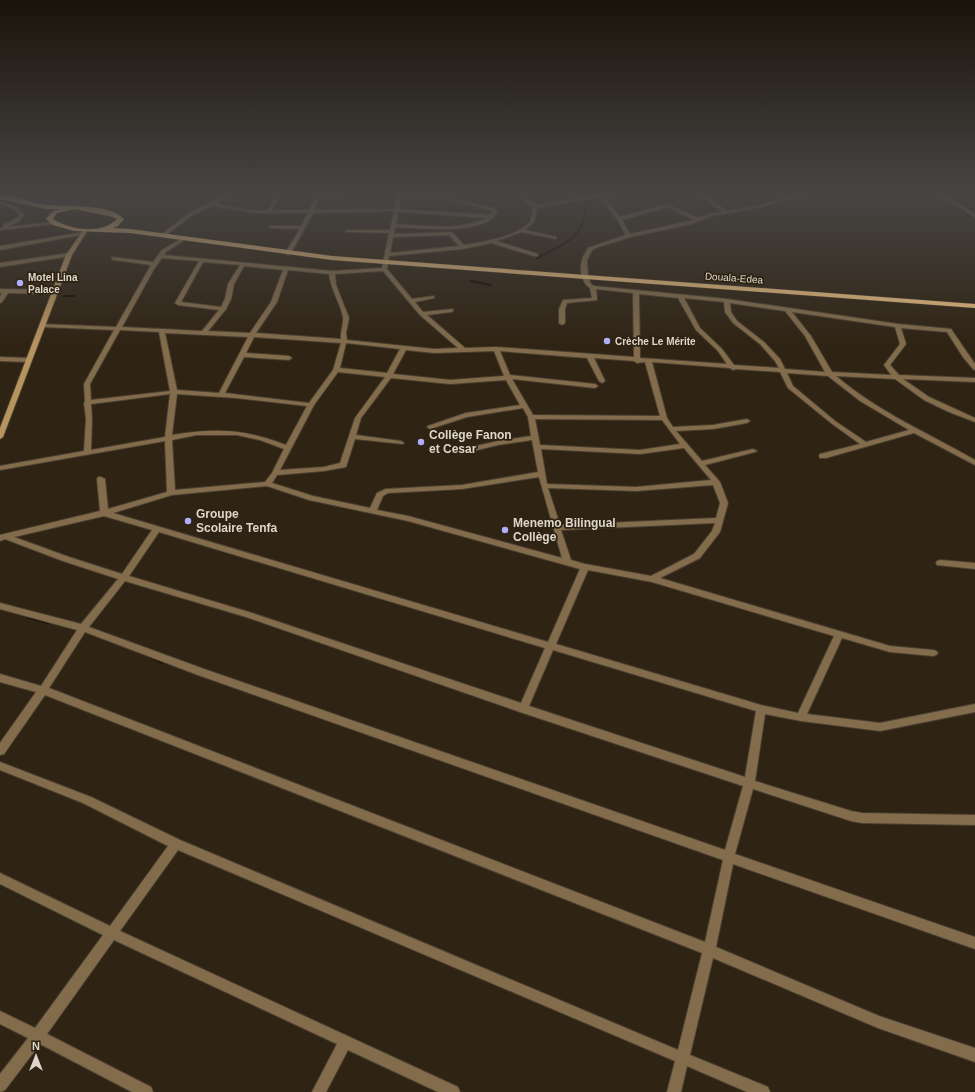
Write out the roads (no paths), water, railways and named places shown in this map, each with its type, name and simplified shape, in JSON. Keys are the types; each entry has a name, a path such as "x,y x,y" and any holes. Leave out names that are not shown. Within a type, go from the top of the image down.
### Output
{"highway":[{"name":"Douala-Edea","path":"217,243 384,266 585,277 975,306"}],"main road":[{"path":"0,436 69,255 77,243"}],"street":[{"path":"0,248 37,243"},
{"path":"87,452 87,384 154,264 176,243"},
{"path":"288,253 294,243"},
{"path":"384,266 390,243"},
{"path":"459,243 463,247"},
{"path":"387,254 425,252 482,243"},
{"path":"497,243 536,255"},
{"path":"603,243 590,250 584,261 585,277 589,285 593,287 727,301 898,326 949,330 966,357 975,368"},
{"path":"0,265 69,255"},
{"path":"161,256 332,273 384,266"},
{"path":"114,258 154,264"},
{"path":"202,260 178,303 223,309"},
{"path":"204,332 223,309 228,299 231,284 243,264"},
{"path":"384,266 422,314 463,350"},
{"path":"221,395 252,334 274,302 286,268"},
{"path":"266,484 275,473 311,405 336,370 344,341 343,333 346,318 332,285 332,273"},
{"path":"562,323 562,309 565,301 595,299 593,287"},
{"path":"0,301 3,291 55,292"},
{"path":"636,292 637,361"},
{"path":"411,301 432,297"},
{"path":"680,297 698,329 720,350 733,368"},
{"path":"727,301 728,312 735,322 762,343 778,360 790,387 865,444"},
{"path":"422,314 451,310"},
{"path":"788,311 797,321 818,353 821,364 851,392 975,463"},
{"path":"43,325 252,334 344,341 434,351 496,350 733,368 975,380"},
{"path":"898,326 903,344 887,365 895,377 910,389 975,420"},
{"path":"162,331 174,392 168,438 171,493"},
{"path":"275,473 324,469 343,465 362,411 390,374 404,347"},
{"path":"496,350 508,378 531,417 544,486 567,562"},
{"path":"241,355 289,358"},
{"path":"590,357 602,381"},
{"path":"0,359 28,360"},
{"path":"648,361 664,418 684,446 716,482 724,503 716,532 697,556 652,579"},
{"path":"336,370 390,374 450,382 516,377 595,386"},
{"path":"88,403 174,392 221,395 311,405"},
{"path":"430,427 466,416 525,406"},
{"path":"531,417 664,418"},
{"path":"671,429 713,426 747,421"},
{"path":"823,456 916,430"},
{"path":"0,468 196,433 231,432 262,438 288,448"},
{"path":"352,437 401,444"},
{"path":"460,452 498,443 535,438"},
{"path":"537,447 640,452 684,446"},
{"path":"700,464 753,451"},
{"path":"373,511 380,495 386,491 462,487 542,474"},
{"path":"101,479 104,512"},
{"path":"544,486 636,489 716,482"},
{"path":"3,538 171,493 266,484 312,498 373,511 585,567 652,579 890,649 933,653"},
{"path":"104,512 761,709 801,717 880,727 975,708"},
{"path":"557,528 719,520"},
{"path":"0,751 43,690 83,628 123,578 157,529"},
{"path":"3,538 123,578 227,608 749,783 862,818 975,820"},
{"path":"940,563 975,566"},
{"path":"523,708 585,567"},
{"path":"0,606 83,628 209,675 975,943"},
{"path":"801,717 839,634"},
{"path":"0,678 43,690 709,950 878,1022 975,1055"},
{"path":"674,1092 684,1058 729,857 749,783 761,709"},
{"path":"0,766 87,800 176,844 763,1092"},
{"path":"0,1085 38,1037 176,844"},
{"path":"0,878 112,933 453,1092"},
{"path":"0,1017 146,1092"},
{"path":"319,1092 345,1042"}],"waterway":[{"path":"537,258 565,243"},
{"path":"471,281 491,285"},
{"path":"64,296 74,296"},
{"path":"29,617 48,622"},
{"path":"150,656 162,662"}],"place":[{"name":"Motel Lina Palace","path":"20,283"},
{"name":"Crèche Le Mérite","path":"607,341"},
{"name":"Collège Fanon et Cesar","path":"421,442"},
{"name":"Groupe Scolaire Tenfa","path":"188,521"},
{"name":"Menemo Bilingual Collège","path":"505,530"}]}
